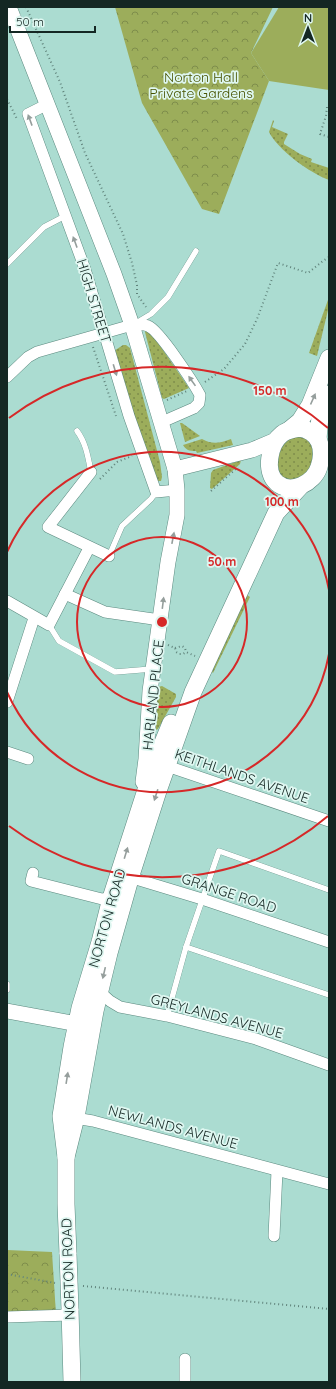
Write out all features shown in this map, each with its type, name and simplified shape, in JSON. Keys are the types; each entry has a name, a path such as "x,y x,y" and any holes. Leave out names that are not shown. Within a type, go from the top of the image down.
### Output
{"main road":[{"name":"HIGH STREET","path":"9,7 112,266 162,422 175,469 177,490 177,515 168,562"},
{"path":"175,469 252,450 283,434 299,428 307,429 313,432 318,440 324,469 315,474 300,487 291,489 284,488 276,482 272,474 269,461 272,449 283,434 300,421 310,405 329,358"},
{"path":"318,440 320,416 329,394"},
{"path":"252,450 269,461"},
{"name":"NORTON ROAD","path":"276,482 276,513"},
{"name":"NORTON ROAD","path":"72,1382 66,1204 68,1117 85,1026 100,992 140,805 172,720 193,692 276,513 300,487"},
{"name":"HARLAND PLACE","path":"156,762 150,690 168,562"},
{"name":"NORTON ROAD","path":"85,1026 80,1008 100,942 111,898 125,875 156,762"},
{"path":"7,1011 85,1026"}],"street":[{"name":"HIGH STREET","path":"48,104 28,114 86,269 129,416 156,492"},
{"path":"7,377 28,357 37,352 132,325 147,325 155,330 196,387 200,395 199,403 194,408 162,422"},
{"path":"91,472 48,527 89,548 109,556"},
{"path":"156,492 177,490"},
{"path":"7,601 34,618 49,625 89,548"},
{"path":"65,594 105,612 160,620"},
{"path":"7,702 34,618"},
{"path":"7,752 28,759"},
{"name":"KEITHLANDS AVENUE","path":"156,762 329,822"},
{"path":"33,873 31,881 102,899 111,898"},
{"name":"GRANGE ROAD","path":"125,875 202,899 329,942"},
{"name":"GREYLANDS AVENUE","path":"100,992 120,1007 167,1016 256,1039 329,1065"},
{"name":"NEWLANDS AVENUE","path":"68,1117 329,1184"},
{"path":"274,1236 277,1171"},
{"path":"7,1317 70,1312"},
{"path":"185,1359 186,1382"}],"lane":[{"path":"7,264 44,227 66,216"},
{"path":"132,325 151,314 168,297 196,251"},
{"path":"77,431 82,437 91,472"},
{"path":"109,556 122,526 151,499 156,492"},
{"path":"49,625 59,641 115,672 154,669"},
{"path":"167,1016 186,948 219,851 329,890"},
{"path":"186,948 329,995"},
{"path":"7,984 7,990"}],"path":[{"path":"26,7 60,82 85,153 123,234 132,263 137,285 137,294 148,310"},
{"path":"327,107 326,116 320,134 329,137"},
{"path":"156,406 196,387 224,369 245,344 257,319 278,262 308,273 329,258"},
{"path":"93,346 118,421 129,416"},
{"path":"91,472 98,481 117,462 132,456"},
{"path":"211,492 242,464"},
{"path":"163,643 175,648 182,646 185,648 186,652 195,656"},
{"path":"175,648 176,652 179,654 186,652"},
{"path":"7,1274 58,1284"},
{"path":"80,1286 329,1309"}],"green space":[{"name":"Norton Hall Private Gardens","path":"115,7 273,7 251,53 269,81 219,214 202,209 142,103"},
{"path":"279,7 329,7 329,90 269,81 251,53"},
{"path":"273,120 272,127 288,134 284,144 300,154 312,159 311,162 329,168 329,180 321,177 295,160 273,139 269,132"},
{"path":"329,297 329,306 317,356 309,353"},
{"path":"146,330 150,331 189,388 164,399 162,398 145,332"},
{"path":"123,345 130,348 160,462 162,477 161,481 156,481 152,475 114,351"},
{"path":"180,423 182,423 200,436 185,442"},
{"path":"296,435 308,439 312,446 313,455 312,464 308,472 295,481 281,477 277,466 282,445"},
{"path":"202,439 216,443 231,439 233,445 197,453 196,451 187,449 183,445"},
{"path":"241,460 240,464 212,489 210,488 211,473 213,470"},
{"path":"247,595 250,597 213,673 214,666"},
{"path":"162,686 176,694 176,697 158,729 154,731 158,687"},
{"path":"7,1250 52,1252 56,1314 7,1314"}]}
